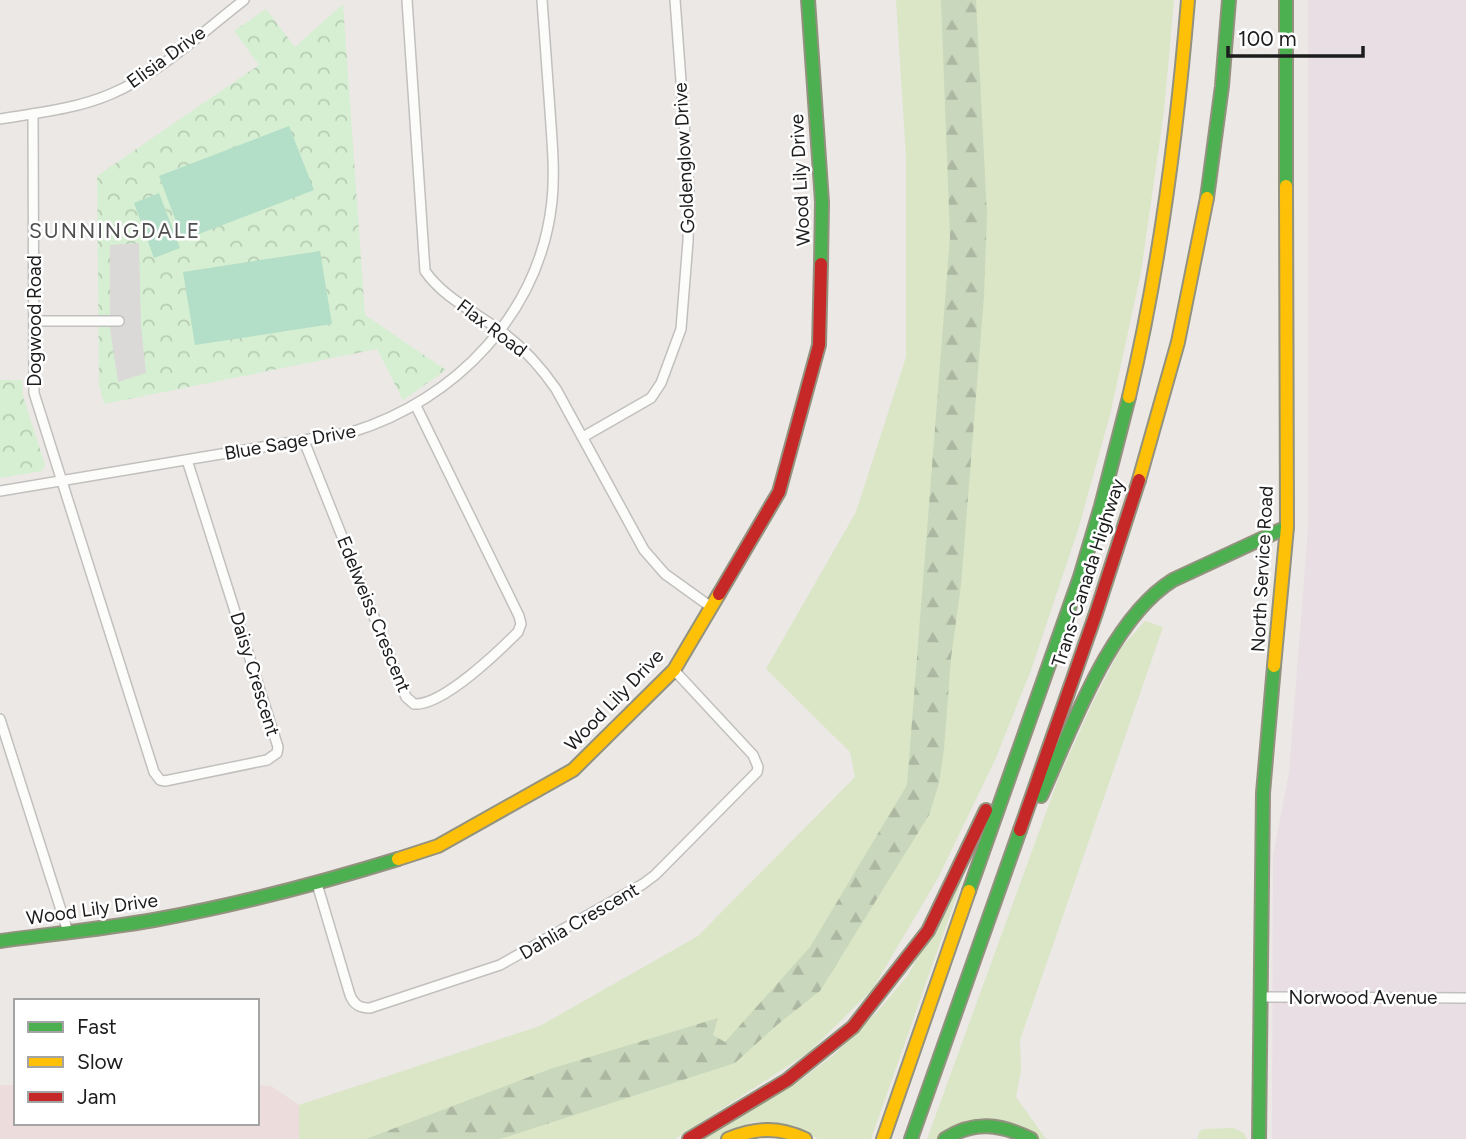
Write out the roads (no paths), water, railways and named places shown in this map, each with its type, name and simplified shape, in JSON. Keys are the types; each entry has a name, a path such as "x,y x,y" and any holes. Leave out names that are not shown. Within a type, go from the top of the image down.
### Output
{"main road":[{"name":"Wood Lily Drive","path":"0,942 166,918 317,884 445,844 566,775 674,670 784,480 819,345 822,202 808,0"},
{"name":"Trans-Canada Highway","path":"883,1139 1026,721 1079,579 1140,356 1173,170 1188,0"},
{"name":"Trans-Canada Highway","path":"911,1139 1107,585 1153,437 1179,340 1206,202 1219,110 1229,0"},
{"name":"North Service Road","path":"1259,1139 1263,793 1287,527 1286,0"},
{"path":"1003,877 1089,694 1135,614 1163,587 1194,569 1287,527"},
{"path":"690,1139 787,1080 853,1027 928,931 1026,721"},
{"path":"945,1139 955,1131 987,1123 1003,1126 1031,1139"},
{"path":"728,1139 748,1130 771,1128 794,1133 805,1139"}],"street":[{"name":"Elisia Drive","path":"0,119 83,104 124,88 149,73 244,0"},
{"name":"Flax Road","path":"408,0 425,271 436,287 501,331 526,352 548,377 583,436 636,537 654,563 679,585 711,607"},
{"name":"Blue Sage Drive","path":"0,491 360,430 416,406 455,379 501,331 524,292 538,260 550,220 553,158 542,0"},
{"name":"Goldenglow Drive","path":"583,436 651,398 661,383 681,328 689,190 675,0"},
{"name":"Dogwood Road","path":"33,114 35,399 61,481"},
{"path":"34,321 119,321"},
{"name":"Edelweiss Crescent","path":"304,441 407,696 414,704 425,703 478,671 518,632 521,624 416,406"},
{"name":"Daisy Crescent","path":"61,481 155,772 160,780 171,781 267,760 277,753 278,747 187,460"},
{"name":"Dahlia Crescent","path":"317,884 352,1001 363,1008 500,965 643,884 757,772 758,766 753,755 674,670"},
{"path":"0,719 68,932"},
{"name":"Norwood Avenue","path":"1260,997 1466,998"}],"district":[{"name":"SUNNINGDALE","path":"115,230"}]}
